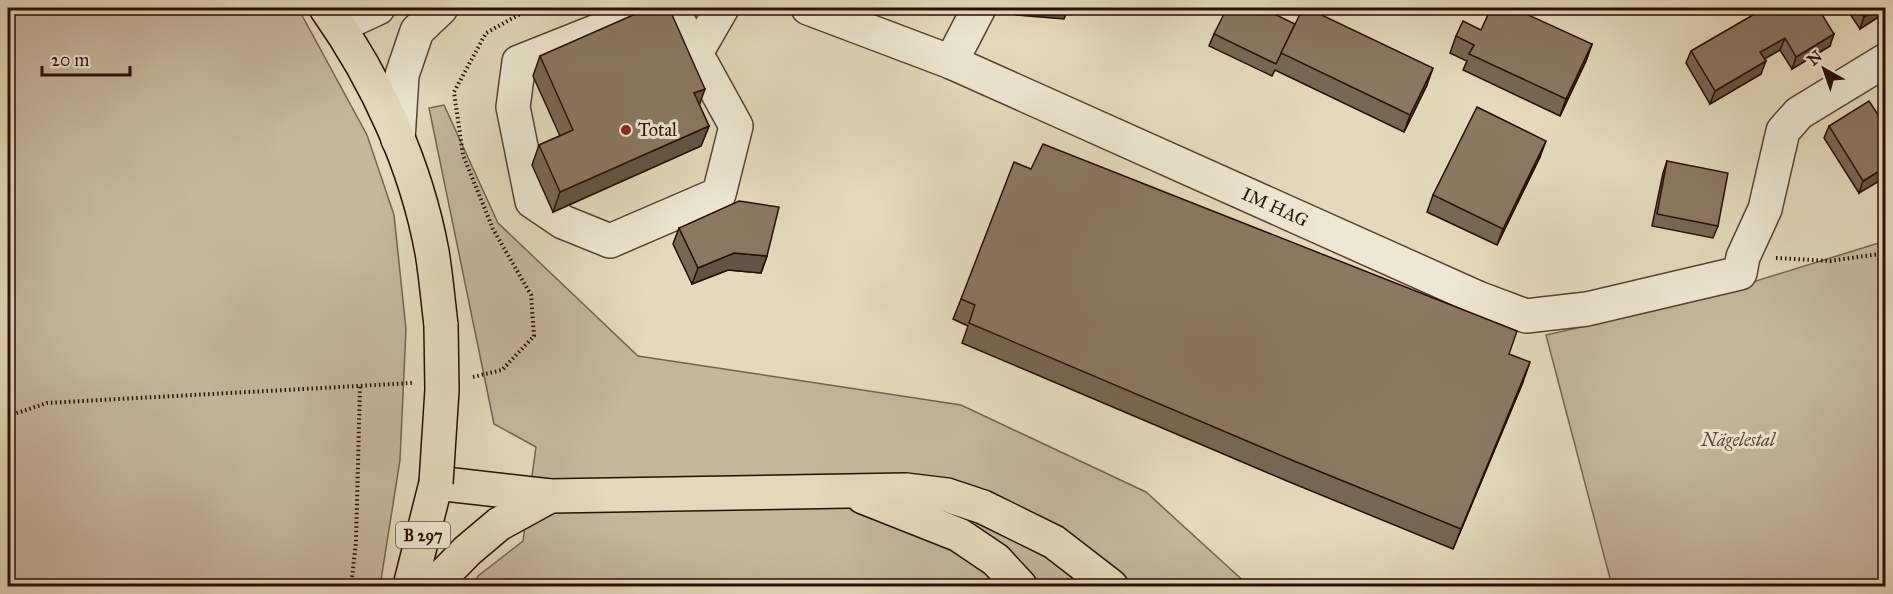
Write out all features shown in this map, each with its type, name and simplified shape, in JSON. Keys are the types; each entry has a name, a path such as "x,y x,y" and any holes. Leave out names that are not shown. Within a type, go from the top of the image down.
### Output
{"main road":[{"path":"333,17 372,84 398,140 416,188 432,252 441,325 442,390 436,483 549,496 906,490 947,495 983,507 1054,542 1111,586"},
{"name":"B 297","path":"410,586 436,483"},
{"path":"850,492 959,535 996,560 1020,586"},
{"path":"433,586 466,551 499,524 549,496"}],"street":[{"path":"333,17 378,8"},
{"path":"398,140 402,75 417,31 441,8"},
{"path":"655,8 519,62 513,107 532,201 562,222 610,241 719,194 736,126 671,8"},
{"path":"696,53 722,8"},
{"name":"IM HAG","path":"808,8 951,62 1478,298 1526,316 1587,309 1740,273 1743,257"},
{"path":"951,62 979,8"},
{"path":"1743,257 1764,209 1783,131 1799,113 1886,60"}],"path":[{"path":"466,379 502,370 534,336 531,295 493,229 463,155 454,92 486,33 531,8"},
{"path":"1743,257 1830,261 1886,253"},
{"path":"8,416 47,403 419,382"},
{"path":"351,586 356,542 360,386"}],"green space":[{"path":"8,8 298,8 367,135 394,215 406,329 400,460 381,580 378,586 8,586"},
{"path":"444,105 498,223 638,356 961,405 1146,492 1249,586 473,586 478,576 523,541 536,447 494,424 429,108"},
{"name":"Nägelestal","path":"1885,241 1885,586 1612,586 1546,335 1682,304"}],"building":[{"name":"Total","path":"649,8 669,8 705,89 694,93 709,126 560,192 539,145 573,130 540,56"},
{"path":"1227,8 1262,8 1295,24 1276,64 1214,34"},
{"path":"1303,8 1433,68 1410,115 1281,53"},
{"path":"1491,8 1513,8 1592,44 1566,99 1469,54 1474,45 1456,36 1463,21 1481,30"},
{"path":"1765,8 1818,8 1834,34 1796,57 1785,38 1760,52 1766,61 1715,91 1691,51"},
{"path":"1858,8 1878,8 1864,17"},
{"path":"1869,101 1886,127 1886,167 1863,181 1829,126"},
{"path":"1477,107 1546,141 1503,229 1433,195"},
{"path":"1043,144 1517,331 1509,354 1530,362 1461,529 969,323 975,305 961,299 1014,162 1031,169"},
{"path":"1667,161 1728,173 1718,226 1657,214"},
{"path":"739,201 779,207 767,256 734,253 698,268 679,228"}],"place":[{"name":"Total","path":"626,130"}]}
